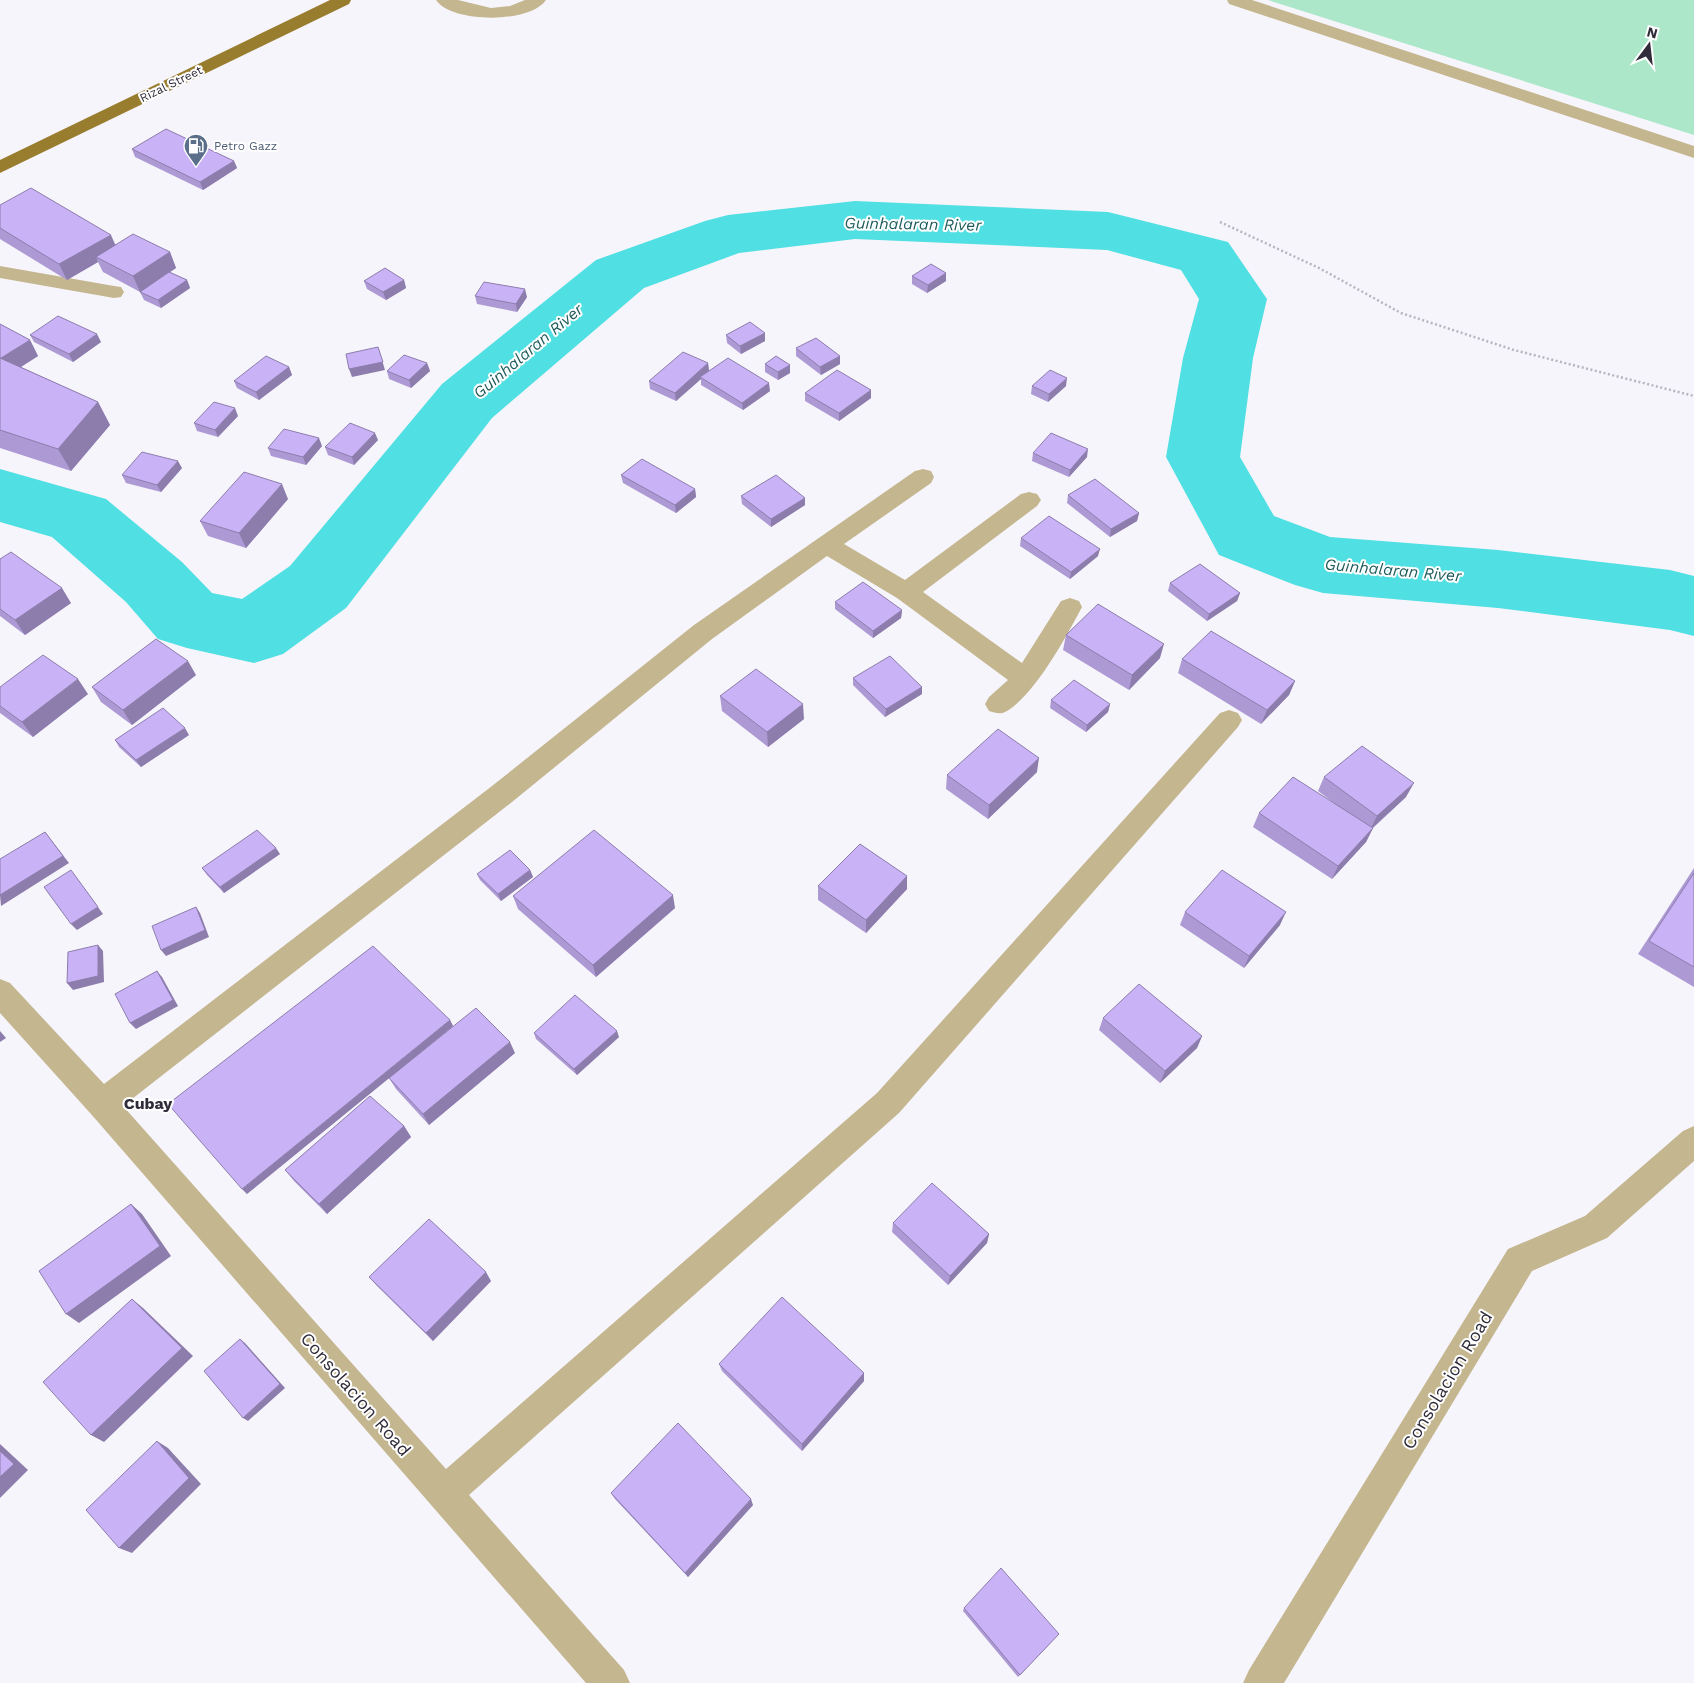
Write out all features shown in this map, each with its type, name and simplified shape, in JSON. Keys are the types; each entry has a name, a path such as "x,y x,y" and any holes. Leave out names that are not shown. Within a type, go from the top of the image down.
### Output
{"main road":[{"name":"Rizal Street","path":"0,167 343,0"}],"street":[{"path":"444,0 464,9 496,14 513,13 538,0"},
{"path":"1235,0 1694,152"},
{"path":"0,272 114,292"},
{"path":"102,1104 502,794 702,632 923,477"},
{"path":"906,592 1028,500"},
{"path":"826,544 906,592 1025,679"},
{"path":"998,704 1025,679 1070,607"},
{"path":"444,1494 888,1102 1229,720"},
{"name":"Consolacion Road","path":"0,992 102,1104 611,1683"},
{"name":"Consolacion Road","path":"1262,1683 1520,1260 1596,1227 1694,1141"}],"path":[{"path":"1220,222 1319,268 1400,313 1514,350 1694,396"}],"green space":[{"path":"1268,0 1694,0 1694,135"}],"water":[{"path":"0,474 59,490 109,523 88,535 15,510 0,508"}],"building":[{"path":"166,129 234,161 200,182 132,149"},
{"path":"31,188 111,235 59,264 0,228 0,205"},
{"path":"133,234 170,252 133,276 96,257"},
{"path":"931,264 946,273 928,285 912,276"},
{"path":"385,268 404,280 383,292 364,281"},
{"path":"169,272 187,280 158,300 140,292"},
{"path":"484,282 525,289 516,304 475,296"},
{"path":"58,316 97,334 69,354 30,335"},
{"path":"750,322 765,333 740,346 726,335"},
{"path":"0,324 30,340 1,358 0,358"},
{"path":"816,338 840,356 820,367 796,348"},
{"path":"378,347 383,362 349,369 346,354"},
{"path":"683,352 708,363 675,393 649,381"},
{"path":"404,355 427,363 409,380 387,371"},
{"path":"266,356 289,367 256,392 234,381"},
{"path":"776,356 790,365 778,372 765,364"},
{"path":"0,358 98,402 58,449 0,430"},
{"path":"728,358 769,383 742,403 700,377"},
{"path":"837,370 871,390 839,413 805,393"},
{"path":"1050,370 1067,378 1049,394 1032,386"},
{"path":"214,402 235,408 215,430 194,423"},
{"path":"350,423 375,433 352,457 325,447"},
{"path":"284,429 319,438 303,457 268,448"},
{"path":"1051,433 1088,449 1070,470 1033,453"},
{"path":"142,452 178,461 157,485 122,475"},
{"path":"642,459 695,489 675,505 621,475"},
{"path":"244,472 282,484 239,533 200,521"},
{"path":"776,475 805,498 771,519 741,496"},
{"path":"1095,479 1139,513 1111,529 1068,495"},
{"path":"1049,516 1100,549 1071,572 1021,538"},
{"path":"11,552 62,588 15,620 0,609 0,559"},
{"path":"1200,564 1240,593 1209,614 1170,583"},
{"path":"863,582 902,610 873,631 835,602"},
{"path":"1098,604 1164,644 1132,675 1066,635"},
{"path":"1211,631 1295,681 1267,710 1182,659"},
{"path":"156,639 188,661 123,710 92,687"},
{"path":"43,655 78,679 22,722 0,706 0,687"},
{"path":"890,656 922,687 886,709 853,678"},
{"path":"756,669 803,704 767,732 720,696"},
{"path":"1074,680 1110,704 1087,725 1051,700"},
{"path":"163,708 185,728 136,760 115,740"},
{"path":"998,729 1039,758 989,805 947,775"},
{"path":"1362,746 1414,783 1377,816 1324,777"},
{"path":"1293,777 1373,828 1338,866 1259,813"},
{"path":"257,830 276,848 220,887 202,868"},
{"path":"594,830 673,895 593,965 513,896"},
{"path":"45,832 63,856 0,895 0,859"},
{"path":"860,844 907,876 866,920 818,886"},
{"path":"510,850 530,870 498,894 477,874"},
{"path":"71,870 98,907 71,924 44,887"},
{"path":"1222,870 1286,912 1249,956 1185,912"},
{"path":"1694,873 1694,967 1649,941"},
{"path":"196,907 205,930 161,950 152,926"},
{"path":"98,945 98,976 67,983 68,952"},
{"path":"373,946 450,1020 242,1189 168,1104"},
{"path":"157,971 173,1000 130,1023 115,994"},
{"path":"1139,984 1202,1036 1165,1071 1103,1018"},
{"path":"575,995 617,1031 574,1069 534,1033"},
{"path":"476,1008 510,1042 423,1114 389,1078"},
{"path":"370,1096 404,1126 319,1204 285,1170"},
{"path":"932,1183 989,1234 950,1276 893,1223"},
{"path":"131,1204 160,1246 66,1314 39,1271"},
{"path":"429,1219 486,1272 426,1333 369,1277"},
{"path":"782,1297 864,1373 802,1444 719,1364"},
{"path":"132,1299 182,1348 91,1435 43,1382"},
{"path":"240,1339 280,1384 243,1418 204,1371"},
{"path":"678,1423 751,1499 685,1573 611,1493"},
{"path":"157,1441 189,1478 119,1548 86,1510"},
{"path":"0,1451 14,1464 0,1477"},
{"path":"1001,1568 1059,1634 1020,1675 964,1608"}],"waterway":[{"name":"Guinhalaran River","path":"0,495 79,518 154,582 187,618 254,632 318,587 467,401 620,274 728,235 855,220 1108,231 1205,256 1233,299 1218,358 1203,457 1246,535 1323,565 1498,579 1670,600 1694,606"}],"place":[{"name":"Petro Gazz","path":"196,167"}],"district":[{"name":"Cubay","path":"148,1103"}]}
